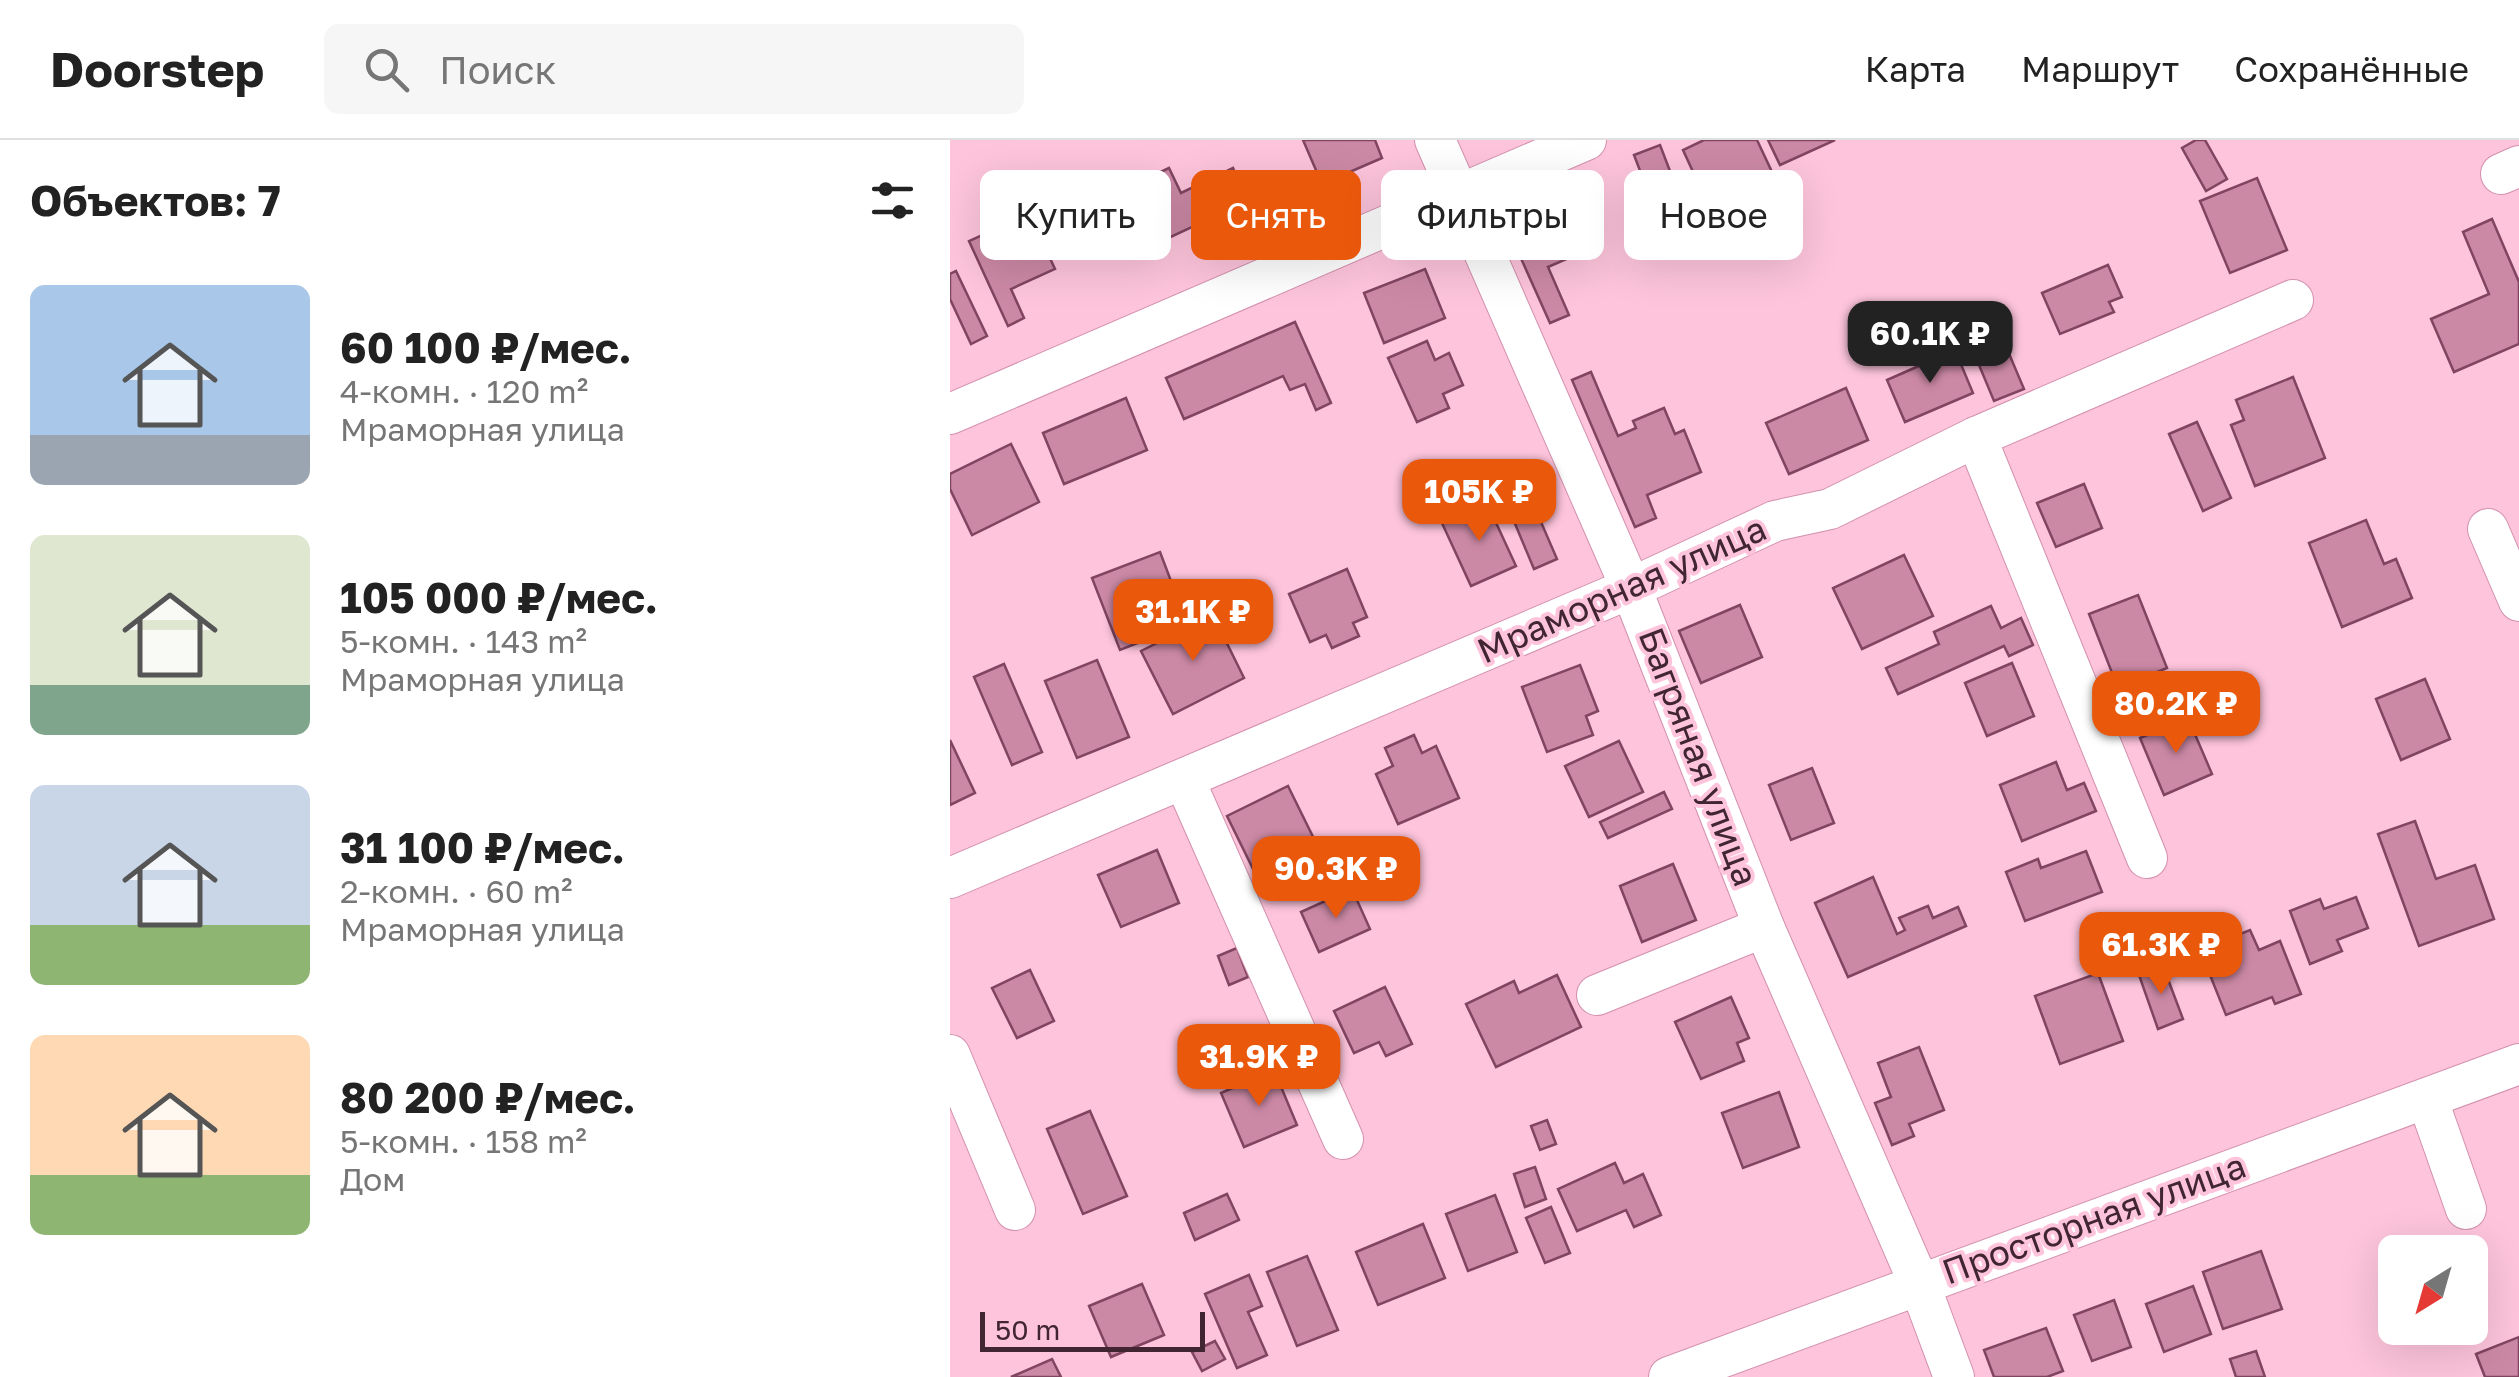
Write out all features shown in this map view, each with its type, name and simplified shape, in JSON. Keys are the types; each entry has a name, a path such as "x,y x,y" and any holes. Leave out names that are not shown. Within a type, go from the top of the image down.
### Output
{"street":[{"name":"Багряная улица","path":"1436,140 1449,170"},
{"path":"1517,170 1586,140"},
{"path":"950,414 1381,229"},
{"name":"Багряная улица","path":"1488,260 1631,588 1764,927 1919,1283 1954,1377"},
{"name":"Мраморная улица","path":"950,878 1631,588 1776,521 1830,510 1976,437 2293,300"},
{"path":"1976,437 2146,858"},
{"path":"2488,530 2519,601"},
{"path":"1184,779 1343,1139"},
{"path":"1597,994 1764,927"},
{"path":"950,1055 1015,1210"},
{"name":"Просторная улица","path":"1669,1377 2519,1064"},
{"path":"2427,1098 2466,1210"}],"building":[{"path":"1303,140 1375,140 1382,158 1354,170 1316,170"},
{"path":"1704,140 1757,140 1771,170 1692,170 1683,150"},
{"path":"1768,140 1835,140 1780,165"},
{"path":"2205,140 2227,179 2206,191 2182,148"},
{"path":"1660,145 1670,170 1640,170 1634,155"},
{"path":"1171,172 1181,193 1191,188 1191,228 1171,237"},
{"path":"2257,178 2287,250 2230,273 2200,201"},
{"path":"2492,219 2519,282 2519,344 2454,372 2431,319 2489,294 2463,232"},
{"path":"980,236 980,260 1051,260 1055,269 1011,289 1024,318 1008,326 969,241"},
{"path":"1522,260 1564,260 1548,267 1569,315 1550,323"},
{"path":"2108,265 2122,297 2109,302 2114,312 2060,334 2042,293"},
{"path":"1425,269 1445,318 1384,343 1364,293"},
{"path":"956,271 987,336 971,344 950,299 950,274"},
{"path":"1988,304 2024,389 1994,401 1974,353 1990,347 1975,310"},
{"path":"1295,322 1331,403 1316,410 1305,384 1290,390 1283,376 1184,419 1166,378"},
{"path":"1427,341 1435,360 1449,353 1463,385 1443,394 1449,408 1417,422 1388,358"},
{"path":"1955,350 1973,393 1905,422 1887,380"},
{"path":"1591,372 1618,436 1636,428 1633,421 1664,408 1675,434 1684,430 1701,472 1647,495 1656,518 1635,527 1572,380"},
{"path":"2293,377 2325,458 2255,486 2231,425 2244,420 2236,400"},
{"path":"1846,388 1868,440 1789,474 1766,423"},
{"path":"1126,398 1147,450 1064,484 1043,433"},
{"path":"2197,422 2231,498 2203,511 2169,434"},
{"path":"1011,444 1039,502 972,535 950,489 950,474"},
{"path":"2084,484 2102,528 2056,547 2037,503"},
{"path":"1525,485 1557,559 1534,569 1503,495"},
{"path":"1486,501 1516,566 1471,586 1441,521"},
{"path":"2366,520 2384,564 2396,559 2412,598 2342,627 2309,543"},
{"path":"1160,552 1174,589 1135,604 1148,639 1120,650 1092,578"},
{"path":"1904,555 1933,616 1862,649 1833,588"},
{"path":"1347,569 1367,617 1353,623 1359,636 1332,648 1326,635 1310,642 1289,594"},
{"path":"2138,595 2167,668 2118,688 2089,614"},
{"path":"1740,605 1762,657 1701,683 1679,631"},
{"path":"1991,606 2001,628 2021,618 2033,645 2009,656 2004,646 1898,694 1886,668 1939,644 1934,632"},
{"path":"1213,615 1244,678 1173,714 1141,651"},
{"path":"1097,660 1129,737 1077,758 1045,681"},
{"path":"2012,663 2034,716 1987,736 1965,683"},
{"path":"1004,664 1042,752 1012,765 974,677"},
{"path":"1580,665 1598,711 1586,716 1593,735 1547,752 1522,687"},
{"path":"2425,679 2450,739 2401,760 2376,699"},
{"path":"2188,718 2212,774 2164,795 2140,738"},
{"path":"1414,735 1422,753 1436,746 1459,798 1398,824 1376,774 1393,766 1385,748"},
{"path":"950,740 975,793 950,805"},
{"path":"1619,741 1643,792 1589,817 1565,766"},
{"path":"2056,762 2067,790 2084,783 2096,811 2022,841 2000,785"},
{"path":"1812,768 1834,823 1791,840 1769,785"},
{"path":"1288,786 1318,847 1257,877 1227,816"},
{"path":"1664,792 1672,809 1608,838 1600,822"},
{"path":"2415,821 2436,879 2475,865 2494,919 2419,946 2378,834"},
{"path":"1157,850 1179,903 1121,927 1098,875"},
{"path":"2086,851 2102,892 2025,921 2006,872 2038,859 2041,868"},
{"path":"1673,864 1696,920 1642,942 1620,886"},
{"path":"1873,877 1897,934 1905,930 1899,918 1928,906 1933,918 1958,907 1966,926 1848,977 1815,903"},
{"path":"1352,889 1370,929 1319,952 1301,912"},
{"path":"2356,897 2368,928 2337,940 2342,951 2310,964 2290,911 2320,899 2324,909"},
{"path":"2250,930 2259,950 2280,941 2301,994 2275,1004 2272,997 2226,1015 2200,950"},
{"path":"1237,948 1248,977 1229,985 1218,956"},
{"path":"2163,966 2183,1019 2158,1029 2139,975"},
{"path":"1030,970 1054,1021 1017,1038 992,988"},
{"path":"2098,973 2123,1041 2060,1064 2035,996"},
{"path":"1557,975 1581,1027 1496,1067 1466,1004 1514,981 1519,993"},
{"path":"1385,987 1412,1044 1386,1056 1379,1042 1354,1053 1334,1011"},
{"path":"1731,997 1749,1038 1737,1043 1744,1061 1701,1079 1675,1022"},
{"path":"1919,1047 1944,1110 1909,1124 1914,1136 1892,1145 1875,1103 1891,1097 1878,1063"},
{"path":"1274,1070 1297,1125 1244,1147 1221,1093"},
{"path":"1779,1092 1799,1147 1743,1168 1722,1113"},
{"path":"1090,1111 1127,1196 1083,1214 1047,1129"},
{"path":"1547,1120 1556,1144 1540,1150 1531,1126"},
{"path":"1615,1163 1624,1183 1643,1174 1661,1215 1634,1227 1626,1210 1577,1231 1558,1189"},
{"path":"1535,1167 1546,1199 1525,1207 1514,1174"},
{"path":"1227,1194 1239,1220 1195,1240 1184,1213"},
{"path":"1495,1195 1517,1252 1468,1271 1446,1214"},
{"path":"1551,1207 1570,1253 1545,1263 1526,1218"},
{"path":"1423,1224 1445,1278 1378,1305 1356,1252"},
{"path":"2261,1251 2282,1309 2223,1329 2203,1272"},
{"path":"1307,1256 1338,1330 1297,1346 1267,1272"},
{"path":"1249,1275 1262,1306 1248,1312 1267,1355 1237,1368 1205,1294"},
{"path":"1142,1284 1164,1335 1111,1357 1089,1306"},
{"path":"2193,1286 2211,1334 2164,1352 2146,1304"},
{"path":"2114,1300 2131,1347 2092,1361 2074,1315"},
{"path":"2046,1328 2063,1371 2047,1377 1994,1377 1984,1350"},
{"path":"2519,1337 2519,1377 2485,1377 2476,1354"},
{"path":"1215,1341 1225,1359 1202,1371 1192,1352"},
{"path":"2256,1351 2265,1377 2236,1377 2230,1359"},
{"path":"1052,1359 1061,1377 1011,1377"}]}
